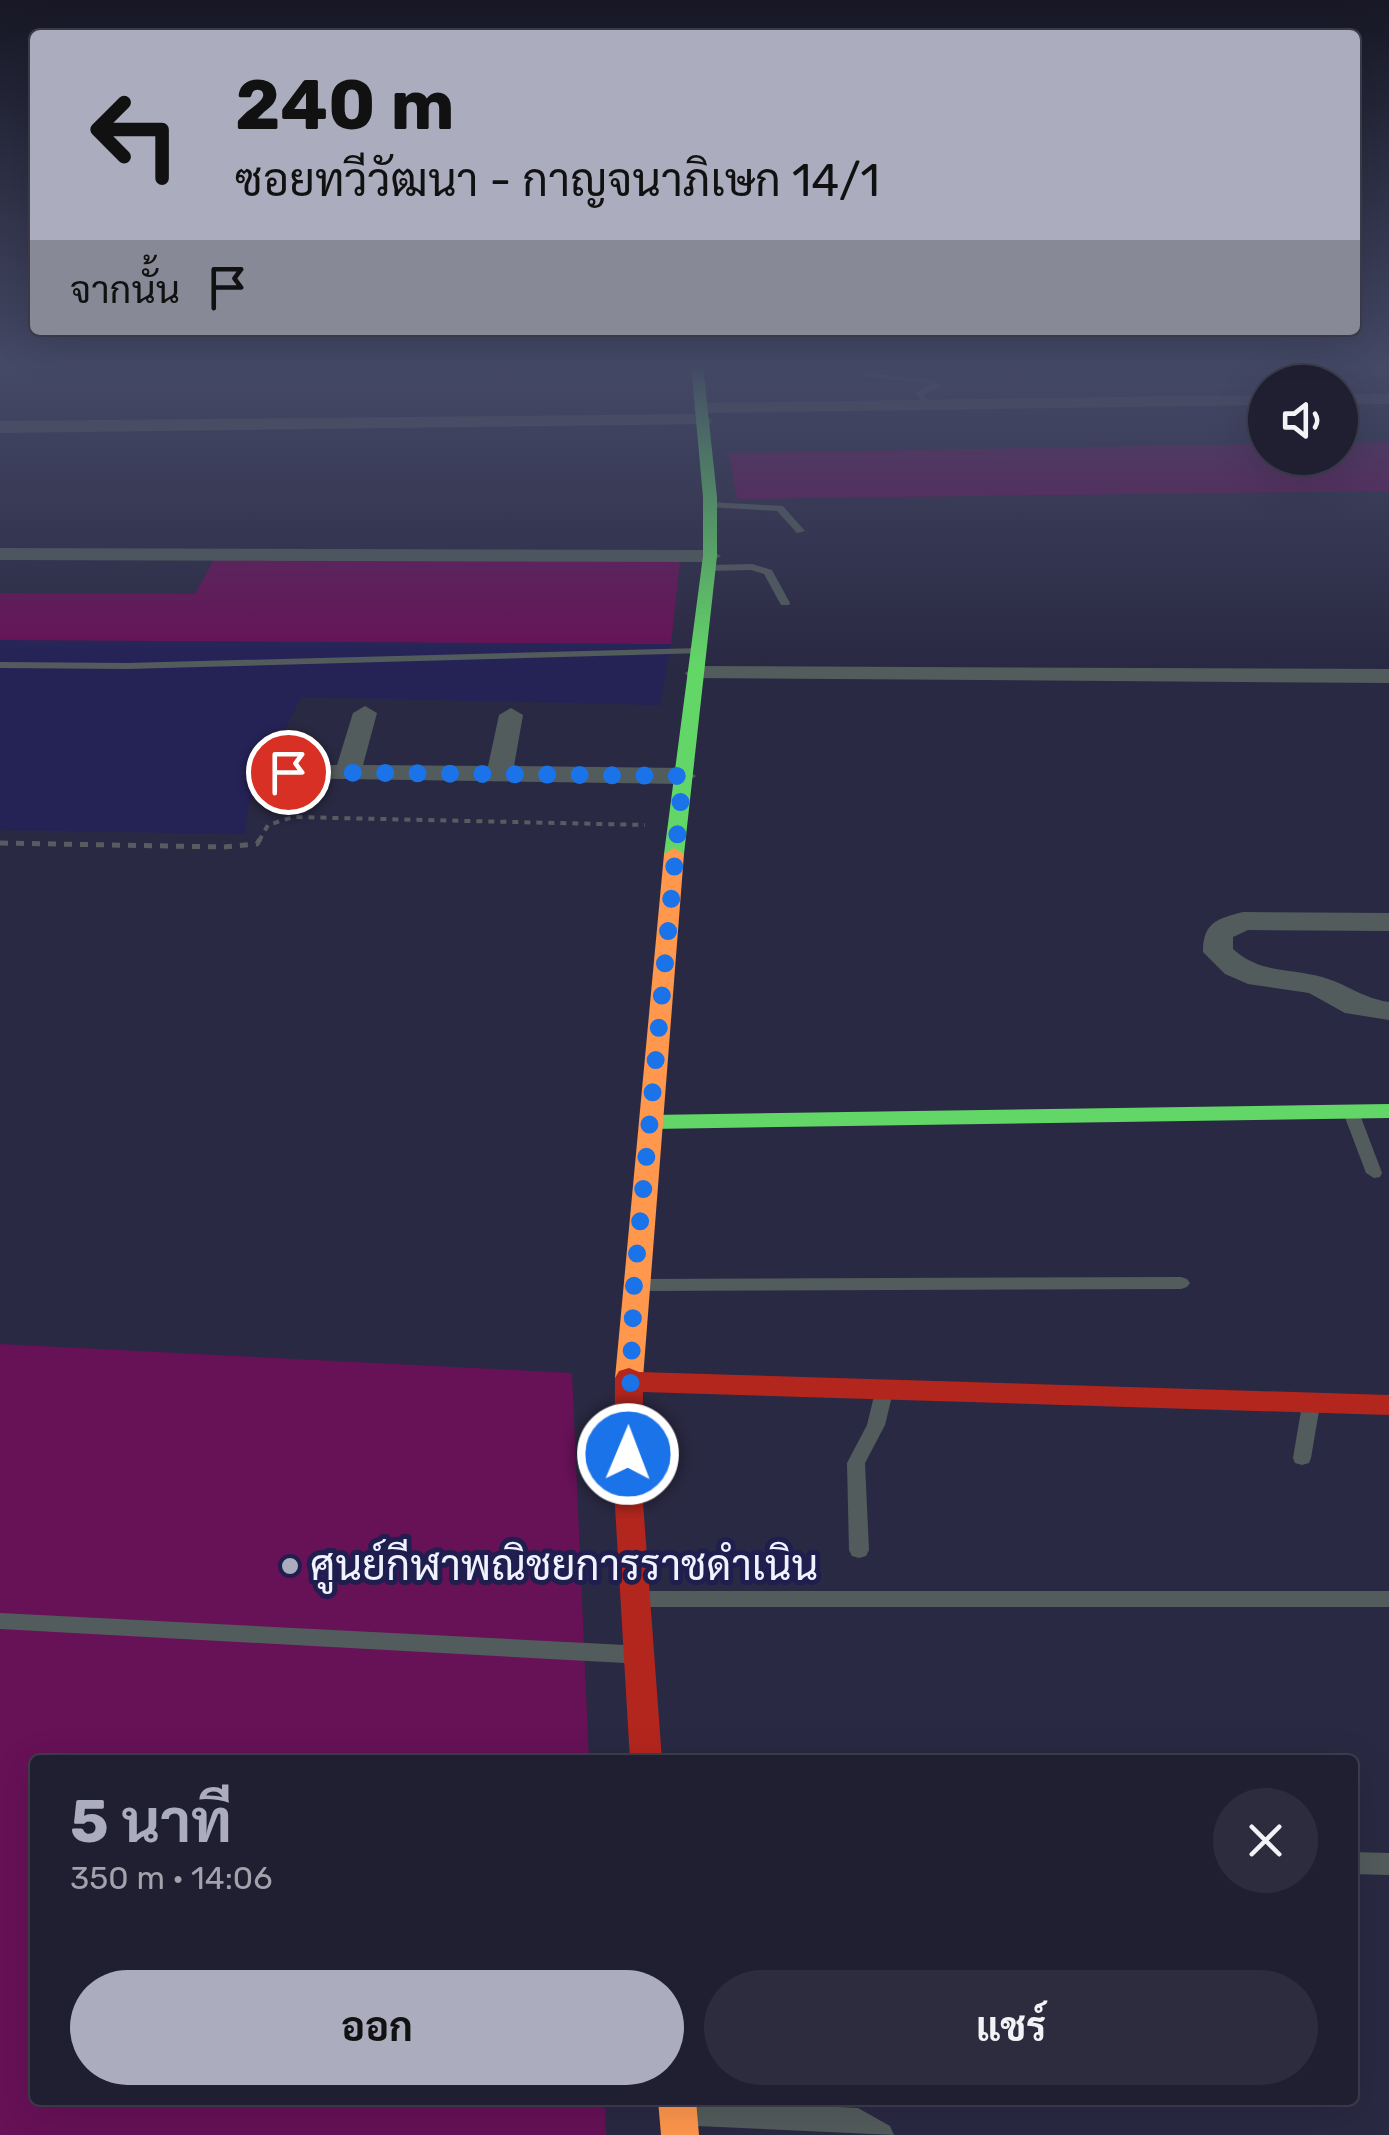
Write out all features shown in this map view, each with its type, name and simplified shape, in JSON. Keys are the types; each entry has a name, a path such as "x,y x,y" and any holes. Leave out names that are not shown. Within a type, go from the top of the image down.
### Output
{"street":[{"path":"646,1755 628,1489 629,1382 634,1285 676,826 709,562 706,465"},
{"path":"0,554 709,562"},
{"path":"698,662 1389,676"},
{"path":"348,773 365,713"},
{"path":"500,774 512,716"},
{"path":"288,772 683,776"},
{"path":"1389,922 1243,921 1218,933 1218,952 1236,968 1258,978 1317,985 1356,1006 1389,1011"},
{"path":"651,1122 1389,1112"},
{"path":"629,1382 1389,1405"}],"lane":[{"path":"710,505 780,508 800,531"},
{"path":"709,562 768,572 785,604"},
{"path":"0,665 698,662"},
{"path":"1351,1112 1374,1172"},
{"path":"634,1285 1180,1283"},
{"path":"859,1550 856,1463 876,1425 884,1392"},
{"path":"1302,1458 1311,1405"},
{"path":"634,1599 1389,1600"},
{"path":"0,1621 636,1654"},
{"path":"1358,1863 1389,1864"},
{"path":"679,2116 858,2121 880,2135"}],"path":[{"path":"0,843 224,847 257,844 268,825 293,817 676,826"}],"shaded area":[{"path":"731,465 1248,465 1248,475 1358,475 1358,465 1389,465 1389,491 737,499"},
{"path":"214,559 680,561 671,644 0,640 0,593 195,594"},
{"path":"0,640 671,644 660,705 301,697 248,806 245,834 0,830"},
{"name":"ศูนย์กีฬาพณิชยการราชดำเนิน","path":"0,1344 572,1373 589,1755 30,1755 30,2105 605,2105 606,2135 0,2135"}],"traffic: fast":[{"path":"674,854 710,556 707,465"},
{"path":"651,1122 1389,1111"}],"traffic: slow":[{"path":"629,1378 674,854"},
{"path":"677,2105 680,2135"}],"traffic: jam":[{"path":"629,1378 628,1489 646,1755"},
{"path":"629,1382 1389,1405"}],"place":[{"name":"ศูนย์กีฬาพณิชยการราชดำเนิน","path":"290,1566"}],"route":[{"path":"288,772 683,776 634,1285 628,1454"}]}
